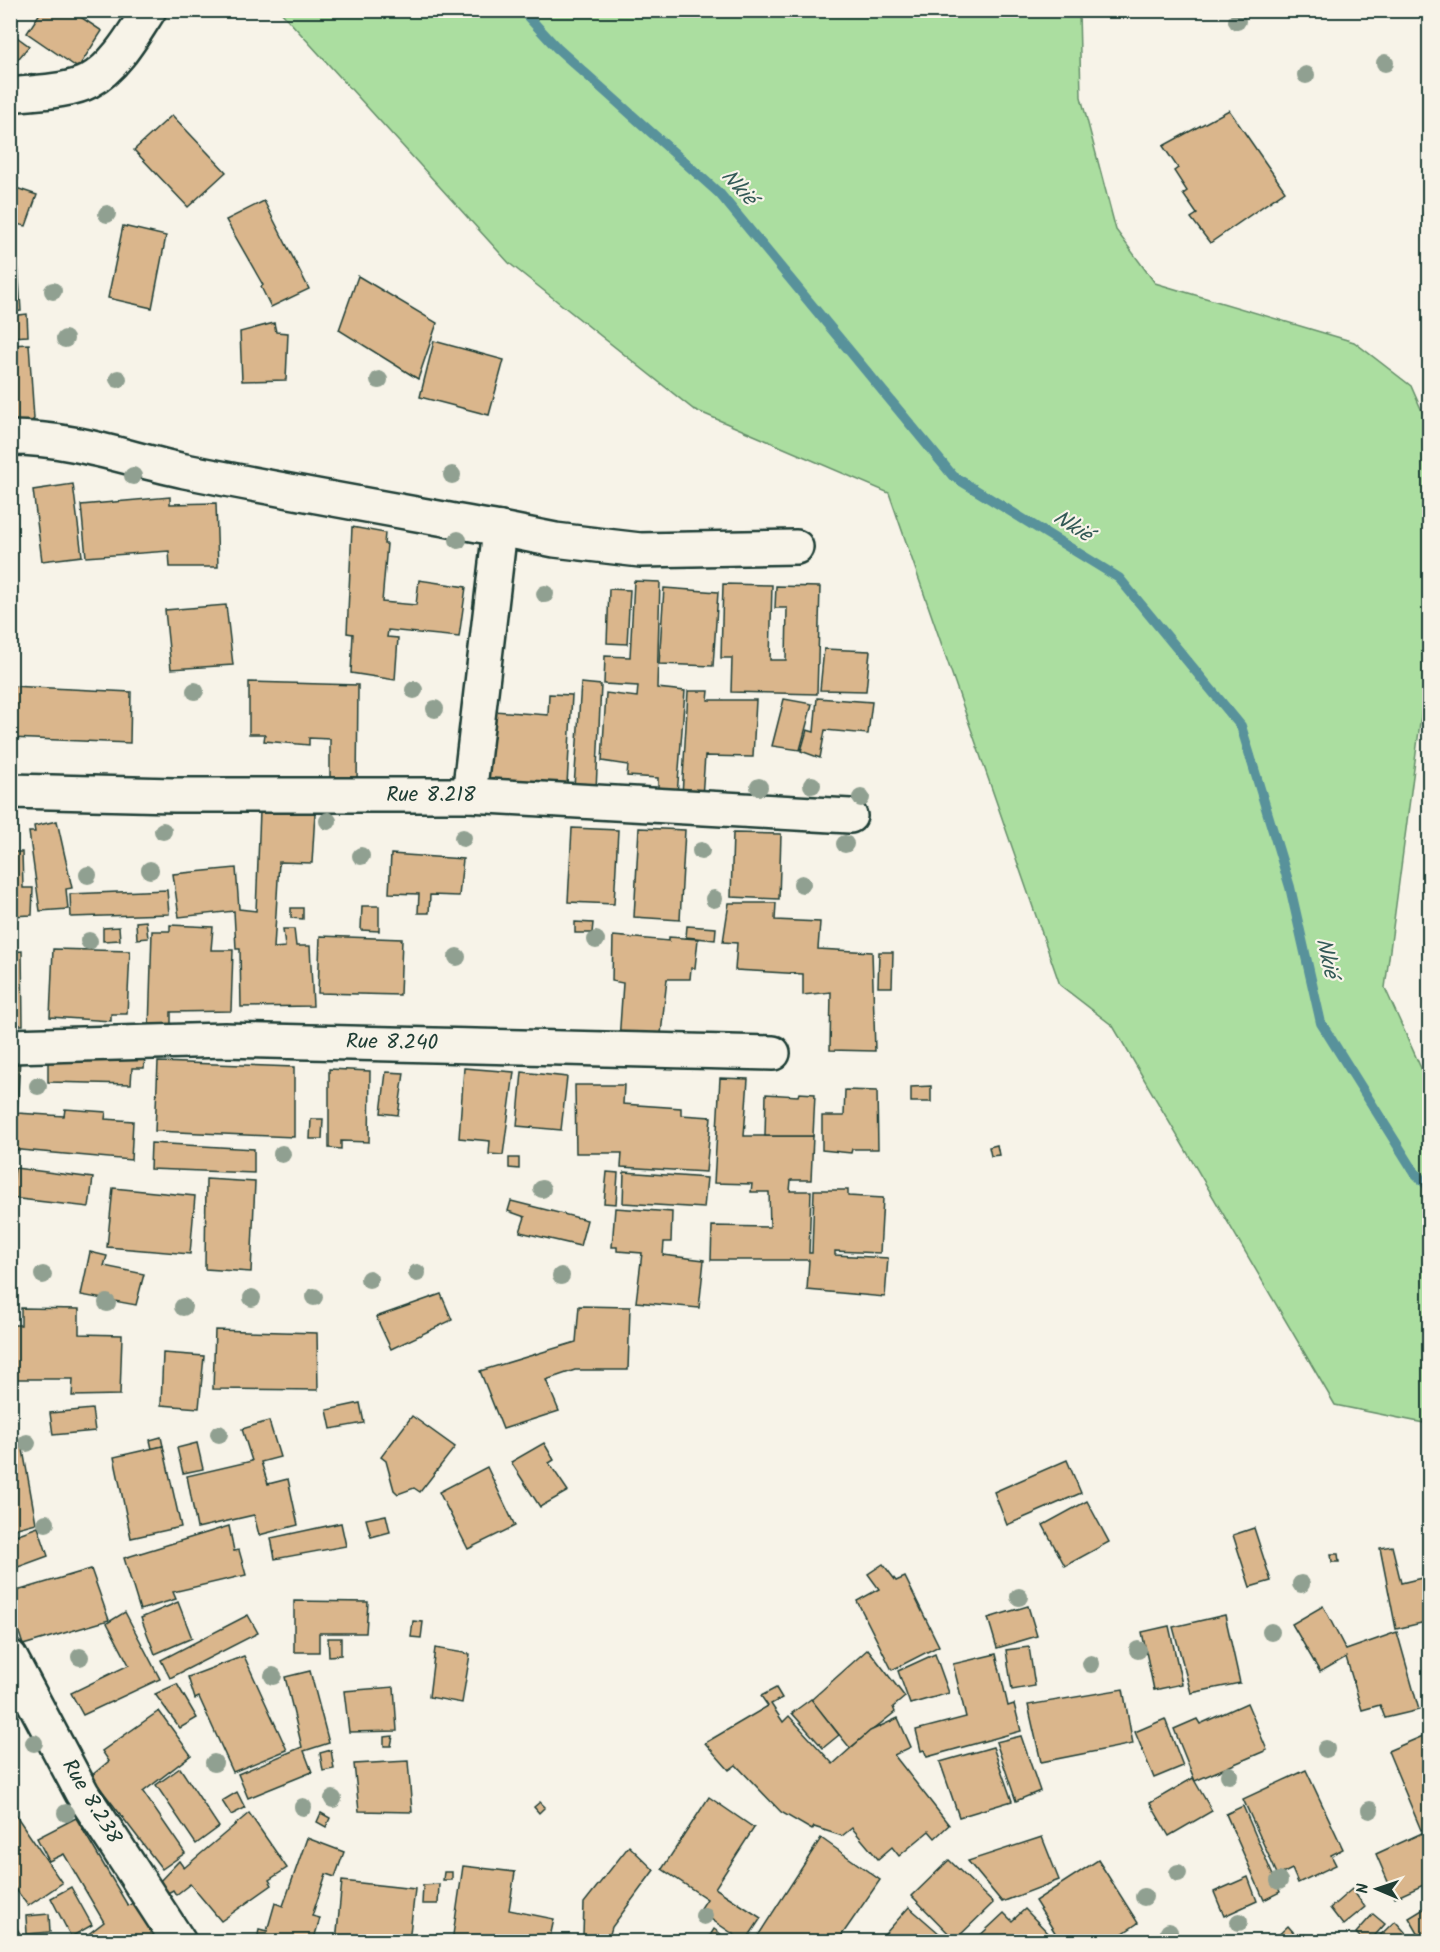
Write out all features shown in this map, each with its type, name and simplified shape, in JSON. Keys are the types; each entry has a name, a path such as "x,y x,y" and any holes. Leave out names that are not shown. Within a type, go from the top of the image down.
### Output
{"street":[{"path":"10,95 53,90 88,81 120,54 149,10"},
{"path":"10,438 37,438 92,446 182,470 555,540 640,550 796,547"},
{"path":"469,795 500,529"},
{"name":"Rue 8.218","path":"10,791 174,795 469,795 850,816"},
{"name":"Rue 8.240","path":"10,1046 225,1040 773,1053"},
{"name":"Rue 8.238","path":"10,1657 82,1793 179,1941"}],"green space":[{"path":"280,11 1079,11 1081,97 1116,230 1155,283 1354,342 1411,386 1429,427 1429,655 1385,988 1429,1086 1429,1424 1335,1405 1113,1026 1060,985 889,493 693,409 509,263"}],"building":[{"path":"42,10 70,10 102,31 78,68 27,33"},
{"path":"10,32 29,46 10,69"},
{"path":"1229,110 1285,191 1210,243 1191,218 1197,214 1183,194 1187,191 1174,171 1178,168 1163,146"},
{"path":"172,115 226,172 188,207 134,150"},
{"path":"10,177 18,178 16,188 37,195 26,226 10,223"},
{"path":"264,201 309,289 271,307 261,287 263,285 226,220"},
{"path":"123,226 166,236 152,308 108,298"},
{"path":"10,230 16,230 21,311 10,312"},
{"path":"358,276 437,323 418,379 339,330"},
{"path":"27,314 28,336 10,337 10,316"},
{"path":"274,323 276,332 288,333 286,380 242,381 240,332"},
{"path":"434,341 504,360 489,415 420,397"},
{"path":"29,344 34,419 15,435 10,435 10,345"},
{"path":"10,447 13,447 13,506 10,506"},
{"path":"73,484 82,556 42,561 33,490"},
{"path":"170,497 170,504 216,503 218,567 170,567 169,551 86,557 81,505"},
{"path":"352,527 385,533 384,544 387,544 382,602 416,605 419,580 466,587 459,637 388,630 387,637 398,638 395,680 351,673 353,634 347,633"},
{"path":"634,581 660,582 657,688 685,691 677,795 658,794 658,778 627,776 628,765 602,761 606,693 637,697 638,686 604,684 605,656 630,657"},
{"path":"723,584 772,585 770,660 786,660 787,608 775,608 776,586 820,587 817,694 731,692 732,658 721,658"},
{"path":"664,588 718,592 713,666 659,664"},
{"path":"609,589 630,590 627,644 607,643"},
{"path":"226,605 233,665 171,669 165,610"},
{"path":"824,649 870,651 866,691 820,690"},
{"path":"249,682 358,685 357,787 330,785 330,739 309,738 309,745 264,741 265,734 249,734"},
{"path":"581,683 601,685 596,790 574,787"},
{"path":"10,686 131,692 130,743 10,738"},
{"path":"688,691 709,691 708,700 756,700 753,757 705,756 702,797 682,796"},
{"path":"549,694 572,695 567,785 483,781 484,738 493,738 494,711 548,715"},
{"path":"817,698 872,702 868,734 825,730 820,758 801,751 807,730 814,732"},
{"path":"784,699 812,704 800,750 772,746"},
{"path":"260,811 315,813 312,863 279,862 274,948 285,947 283,929 294,929 296,946 310,946 313,1006 241,1007 240,949 236,949 234,911 179,917 173,874 236,868 239,909 256,911"},
{"path":"57,821 72,888 66,889 68,909 40,911 29,832 35,832 34,826"},
{"path":"10,824 13,852 22,852 23,888 33,888 32,915 10,916"},
{"path":"572,828 618,830 614,904 568,902"},
{"path":"639,828 685,830 680,920 634,917"},
{"path":"733,833 781,834 779,899 731,897"},
{"path":"391,854 463,859 459,896 430,895 429,913 418,913 419,894 389,893"},
{"path":"167,890 169,914 71,917 70,894"},
{"path":"729,903 776,903 775,920 820,922 818,949 872,952 875,1051 830,1050 831,992 803,995 803,974 735,970 737,943 723,942"},
{"path":"362,906 379,906 379,931 361,930"},
{"path":"291,908 303,908 303,919 291,918"},
{"path":"146,921 148,938 137,939 136,922"},
{"path":"575,922 593,923 592,933 575,933"},
{"path":"170,925 213,927 211,950 233,950 231,1011 171,1012 171,1031 149,1030 152,931 170,931"},
{"path":"687,926 716,928 715,940 686,937"},
{"path":"119,927 120,940 103,941 103,928"},
{"path":"320,936 402,939 400,995 318,993"},
{"path":"613,936 669,941 669,937 698,939 695,968 691,968 690,979 667,979 660,1043 619,1041 623,983 612,981"},
{"path":"53,949 130,951 127,1014 111,1014 111,1021 50,1017"},
{"path":"22,951 23,1025 10,1025 10,952"},
{"path":"879,952 893,952 892,987 878,987"},
{"path":"48,1057 145,1057 144,1068 132,1068 131,1084 48,1082"},
{"path":"10,1058 20,1058 17,1113 64,1116 65,1109 106,1112 105,1119 133,1121 131,1160 10,1149"},
{"path":"158,1062 294,1067 294,1137 155,1131"},
{"path":"464,1068 514,1072 503,1155 489,1154 490,1141 459,1138"},
{"path":"329,1069 370,1071 369,1142 341,1141 341,1149 329,1148"},
{"path":"386,1072 404,1073 398,1115 381,1113"},
{"path":"522,1072 567,1077 561,1130 517,1126"},
{"path":"720,1078 748,1079 744,1136 813,1136 811,1180 791,1180 790,1191 811,1191 809,1253 812,1253 814,1190 848,1190 848,1196 883,1198 880,1253 835,1251 835,1255 888,1258 885,1297 807,1290 809,1260 711,1260 712,1226 770,1227 769,1192 751,1192 752,1184 714,1183"},
{"path":"575,1085 624,1085 623,1104 681,1108 681,1115 711,1117 706,1172 621,1167 622,1153 576,1153"},
{"path":"931,1086 931,1102 911,1102 911,1087"},
{"path":"845,1090 877,1091 878,1149 852,1149 851,1153 822,1150 822,1116 844,1116"},
{"path":"799,1093 815,1094 813,1136 765,1136 766,1094 798,1096"},
{"path":"311,1119 323,1119 322,1139 310,1139"},
{"path":"151,1143 254,1149 254,1173 150,1169"},
{"path":"997,1145 999,1155 991,1156 989,1147"},
{"path":"509,1158 519,1158 519,1169 509,1168"},
{"path":"15,1168 93,1178 89,1207 11,1198"},
{"path":"607,1172 618,1173 616,1204 604,1203"},
{"path":"624,1172 707,1178 704,1208 623,1203"},
{"path":"206,1179 255,1182 251,1272 205,1269"},
{"path":"113,1188 195,1196 190,1254 107,1247"},
{"path":"511,1201 587,1220 580,1246 520,1232 525,1217 508,1211"},
{"path":"615,1208 672,1212 671,1242 664,1242 663,1255 704,1260 699,1308 636,1302 642,1253 617,1251 617,1247 612,1247"},
{"path":"90,1252 107,1256 104,1266 144,1274 136,1305 81,1295"},
{"path":"441,1294 452,1320 391,1349 376,1317"},
{"path":"579,1306 630,1307 628,1370 575,1370 546,1380 559,1411 503,1429 480,1371 576,1342"},
{"path":"21,1308 79,1309 79,1334 122,1335 120,1395 72,1396 73,1379 10,1379 10,1325 21,1325"},
{"path":"215,1330 317,1333 318,1390 213,1389"},
{"path":"163,1353 204,1356 199,1408 161,1405"},
{"path":"360,1403 364,1423 331,1429 327,1410"},
{"path":"92,1409 95,1431 53,1435 50,1413"},
{"path":"412,1416 455,1447 420,1492 414,1488 398,1494 394,1490 386,1461 381,1457"},
{"path":"269,1421 280,1457 261,1462 268,1484 288,1479 298,1525 259,1535 254,1515 197,1528 187,1476 252,1461 242,1429"},
{"path":"161,1437 163,1446 152,1449 150,1440"},
{"path":"197,1443 203,1469 183,1473 177,1448"},
{"path":"544,1443 554,1460 549,1463 568,1491 540,1507 511,1462"},
{"path":"22,1444 36,1523 10,1530 10,1446"},
{"path":"163,1446 181,1527 131,1538 114,1457"},
{"path":"1067,1460 1081,1493 1007,1525 994,1492"},
{"path":"487,1467 515,1526 468,1549 439,1492"},
{"path":"1087,1501 1109,1542 1065,1566 1043,1525"},
{"path":"386,1515 390,1532 371,1537 366,1519"},
{"path":"341,1523 346,1546 275,1559 271,1538"},
{"path":"229,1526 234,1551 239,1550 246,1575 173,1592 176,1599 140,1610 124,1558"},
{"path":"38,1527 48,1556 10,1570 10,1537"},
{"path":"1254,1528 1271,1581 1250,1587 1233,1535"},
{"path":"1392,1546 1401,1583 1430,1576 1430,1621 1396,1629 1380,1548"},
{"path":"1331,1554 1338,1554 1339,1562 1332,1562"},
{"path":"883,1564 896,1581 905,1577 939,1646 892,1670 857,1601 879,1589 868,1574"},
{"path":"91,1569 109,1620 23,1645 10,1605 10,1593"},
{"path":"294,1601 368,1602 366,1633 319,1633 319,1652 294,1652"},
{"path":"178,1602 192,1638 155,1654 141,1618"},
{"path":"1028,1606 1037,1636 997,1648 988,1618"},
{"path":"1323,1606 1346,1650 1397,1632 1419,1710 1385,1718 1380,1705 1362,1710 1346,1657 1320,1672 1292,1624"},
{"path":"125,1612 160,1679 83,1715 71,1693 129,1665 107,1623"},
{"path":"248,1615 258,1633 170,1678 161,1660"},
{"path":"1225,1615 1240,1683 1191,1693 1173,1627"},
{"path":"413,1621 423,1622 421,1638 411,1637"},
{"path":"1169,1626 1182,1684 1154,1690 1142,1632"},
{"path":"328,1638 341,1638 341,1655 329,1656"},
{"path":"1029,1647 1035,1686 1012,1690 1006,1650"},
{"path":"435,1648 470,1654 462,1703 429,1697"},
{"path":"868,1649 905,1697 893,1707 895,1712 850,1748 811,1700"},
{"path":"935,1654 949,1693 910,1704 898,1671"},
{"path":"996,1654 1008,1706 1014,1704 1021,1731 927,1757 924,1750 921,1751 916,1730 966,1717 953,1664"},
{"path":"244,1656 287,1750 233,1772 199,1697 195,1699 188,1677"},
{"path":"310,1671 329,1743 304,1751 312,1772 248,1798 238,1774 302,1747 285,1677"},
{"path":"177,1684 197,1718 180,1728 155,1694"},
{"path":"394,1687 397,1731 349,1732 344,1691"},
{"path":"776,1688 782,1698 771,1704 783,1722 789,1716 833,1764 870,1731 898,1718 911,1747 894,1755 949,1825 935,1838 929,1831 899,1856 892,1847 878,1859 852,1828 842,1836 814,1827 812,1830 781,1812 736,1765 729,1770 705,1743 768,1706 761,1696"},
{"path":"1123,1689 1133,1744 1041,1762 1028,1705"},
{"path":"811,1699 839,1735 823,1748 792,1713"},
{"path":"1247,1703 1267,1750 1195,1781 1174,1729 1197,1719 1200,1724"},
{"path":"159,1711 191,1755 143,1792 185,1853 162,1869 91,1776 109,1761 102,1751"},
{"path":"1165,1719 1183,1766 1154,1778 1135,1732"},
{"path":"1430,1733 1430,1826 1421,1830 1388,1751"},
{"path":"393,1736 391,1746 384,1746 384,1737"},
{"path":"1021,1736 1040,1791 1016,1801 996,1742"},
{"path":"993,1747 1012,1801 959,1817 940,1762"},
{"path":"331,1750 334,1769 323,1771 320,1753"},
{"path":"408,1761 412,1812 359,1811 354,1764"},
{"path":"180,1768 219,1827 196,1844 156,1785"},
{"path":"1306,1770 1343,1849 1331,1855 1336,1865 1298,1883 1292,1869 1278,1876 1243,1799"},
{"path":"1193,1778 1212,1811 1169,1836 1150,1803"},
{"path":"237,1792 245,1808 231,1815 222,1801"},
{"path":"709,1797 754,1828 715,1888 761,1918 745,1942 699,1911 707,1899 662,1869"},
{"path":"540,1802 545,1807 539,1813 534,1807"},
{"path":"1243,1806 1280,1892 1264,1900 1226,1814"},
{"path":"11,1808 62,1883 28,1906 10,1881"},
{"path":"249,1813 287,1868 269,1880 272,1885 221,1921 190,1884 176,1895 173,1890 166,1894 158,1883 179,1861 184,1868"},
{"path":"321,1813 330,1818 326,1827 317,1822"},
{"path":"76,1818 128,1906 140,1898 158,1942 78,1942 104,1922 64,1854 49,1861 37,1838"},
{"path":"1422,1833 1430,1850 1430,1882 1395,1898 1376,1854"},
{"path":"1042,1837 1059,1880 1002,1902 968,1861"},
{"path":"307,1838 344,1852 335,1877 326,1874 312,1916 320,1918 313,1942 257,1942 259,1929 267,1931 275,1903 283,1906"},
{"path":"821,1838 880,1880 837,1942 754,1942"},
{"path":"629,1846 654,1870 612,1927 608,1941 583,1935 584,1903"},
{"path":"949,1860 993,1903 955,1940 912,1896"},
{"path":"1098,1860 1138,1923 1110,1942 1061,1942 1035,1901"},
{"path":"463,1866 515,1872 509,1910 554,1919 549,1942 452,1942"},
{"path":"444,1872 452,1872 452,1880 443,1880"},
{"path":"1248,1877 1257,1901 1224,1916 1214,1892"},
{"path":"342,1881 415,1889 409,1942 336,1942"},
{"path":"439,1884 438,1904 422,1904 423,1885"},
{"path":"71,1887 92,1925 71,1937 51,1898"},
{"path":"1352,1889 1365,1907 1343,1925 1330,1908"},
{"path":"909,1907 940,1934 934,1942 878,1942"},
{"path":"1427,1907 1430,1911 1430,1942 1423,1942 1409,1918"},
{"path":"1025,1909 1052,1937 1047,1942 973,1942 1004,1913 1012,1921"},
{"path":"49,1914 50,1932 27,1934 26,1916"},
{"path":"1373,1914 1385,1924 1369,1942 1365,1942 1356,1933"},
{"path":"10,1918 21,1935 11,1942 10,1942"},
{"path":"1395,1921 1414,1942 1373,1942"},
{"path":"1288,1926 1302,1942 1271,1942"},
{"path":"714,1929 732,1942 706,1942"}],"waterway":[{"name":"Nkié","path":"522,10 557,48 720,194 953,476 1119,578 1241,726 1290,887 1321,1023 1415,1173 1430,1188"}]}
